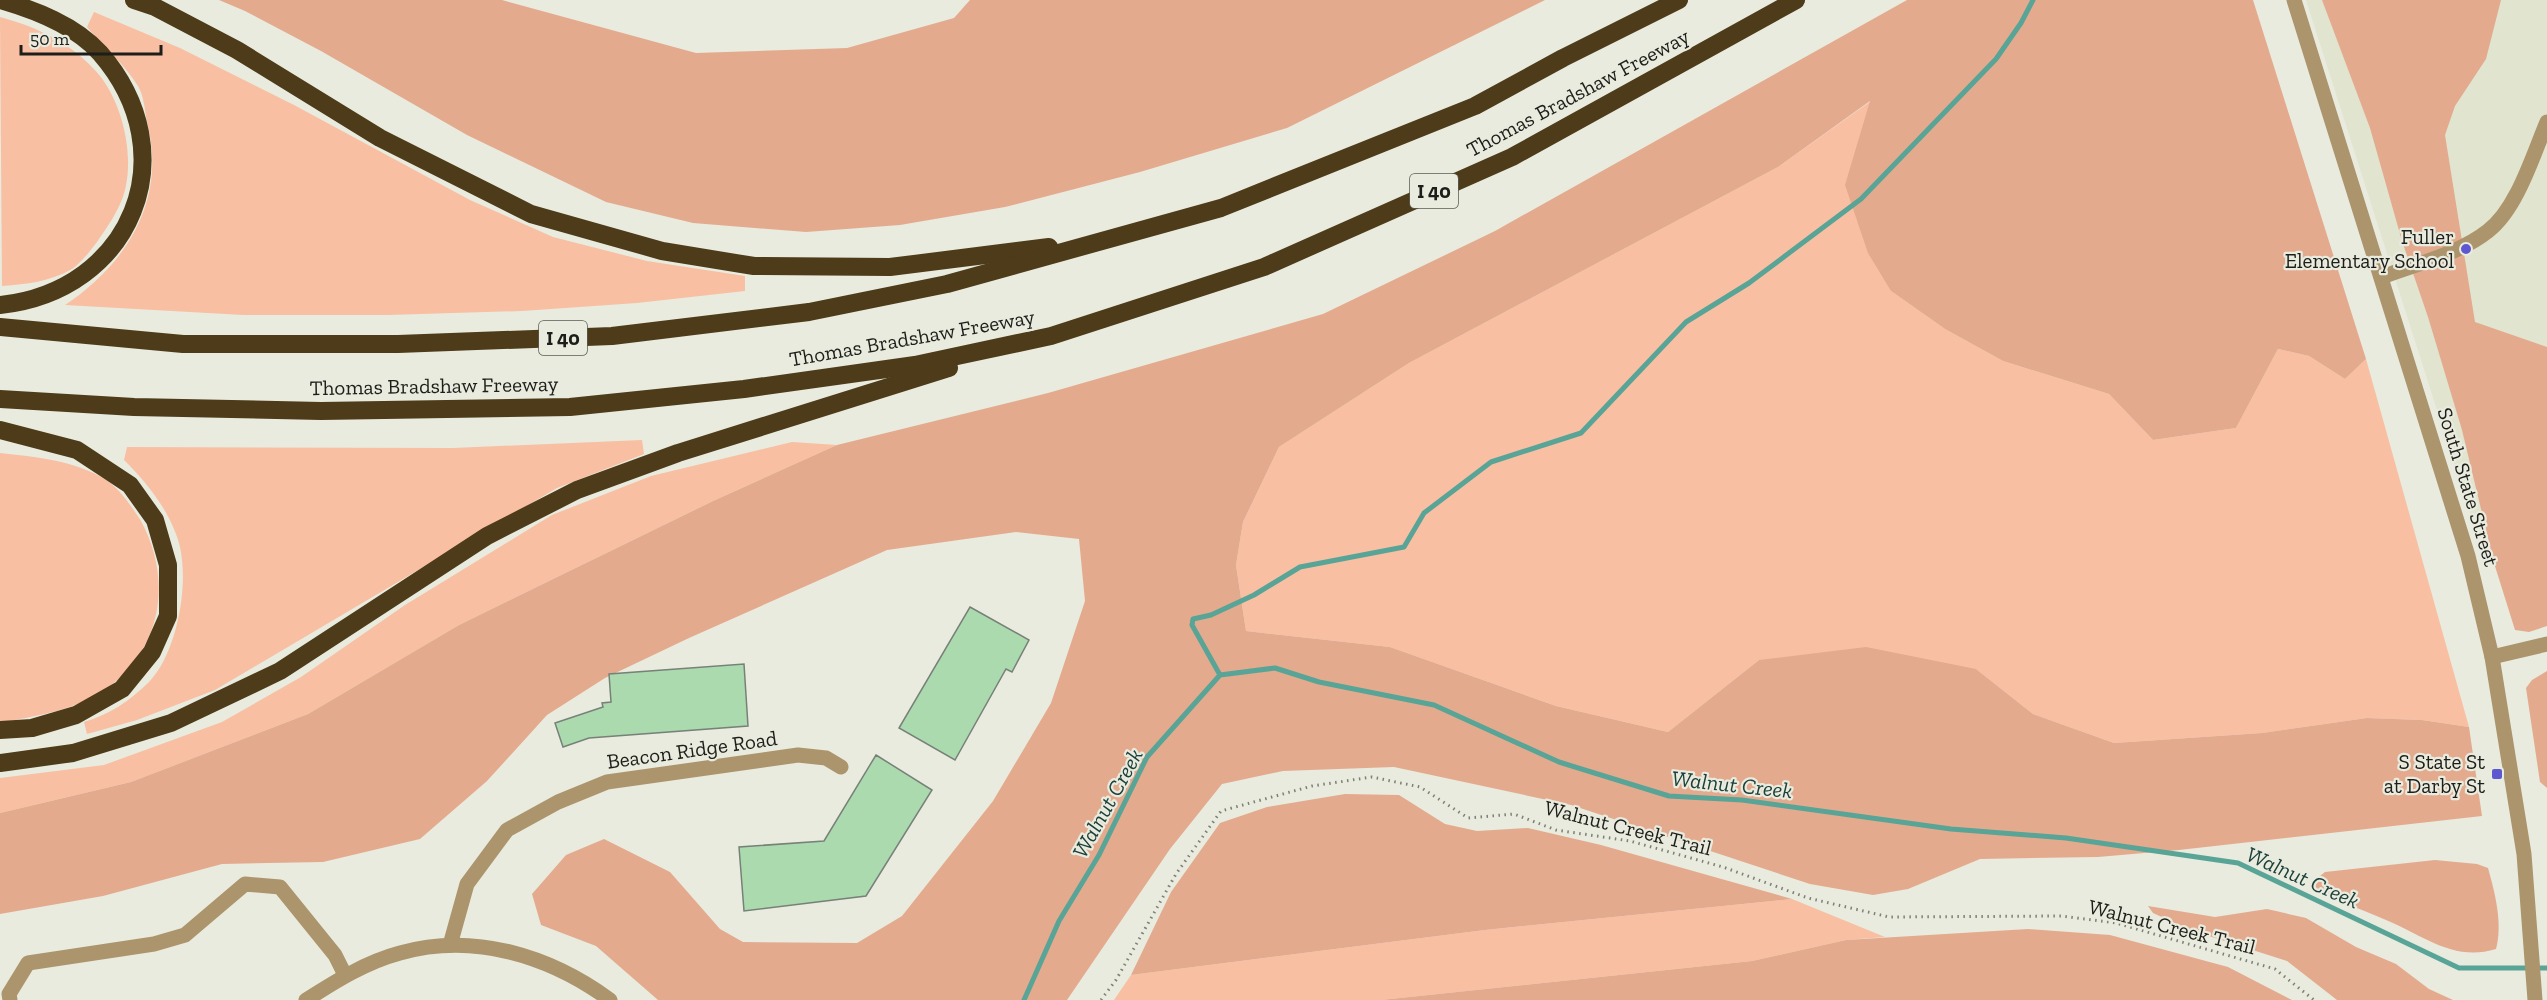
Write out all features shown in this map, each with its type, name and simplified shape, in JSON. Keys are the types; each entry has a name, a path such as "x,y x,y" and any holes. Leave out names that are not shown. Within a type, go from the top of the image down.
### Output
{"highway":[{"path":"0,0 67,27 99,52 132,103 143,166 139,196 126,225 109,253 72,284 22,303 0,305"},
{"path":"134,0 154,7 237,50 380,138 531,214 662,251 754,266 890,267 1116,239"},
{"name":"Thomas Bradshaw Freeway","path":"0,327 183,344 398,344 612,336 809,312 947,284 1116,239 1221,208 1475,106 1563,58 1679,0"},
{"name":"Thomas Bradshaw Freeway","path":"0,399 134,407 309,411 570,407 744,390 904,366 1052,336 1264,267 1512,157 1796,0"},
{"path":"0,763 73,753 171,723 280,671 487,536 577,490 678,453 1052,336"},
{"path":"0,430 78,450 130,485 155,520 168,565 168,616 152,652 122,689 76,715 32,728 0,730"}],"street":[{"name":"South State Street","path":"2294,0 2468,556 2492,657 2524,854 2535,1000"},
{"path":"2382,277 2448,252 2489,231 2513,201 2547,122"},
{"path":"2492,657 2547,644"},
{"name":"Beacon Ridge Road","path":"450,945 467,884 507,830 558,802 607,782 798,755 826,758 841,767"},
{"path":"10,1000 9,994 28,963 154,944 186,935 245,884 280,887 335,955 345,975"},
{"path":"306,1000 345,975 400,952 450,945 494,948 535,958 579,978 610,1000"}],"path":[{"name":"Walnut Creek Trail","path":"1101,1000 1116,980 1176,874 1221,811 1312,786 1372,777 1420,787 1468,818 1514,814 1556,830 1630,841 1723,867 1808,898 1889,917 2061,916 2116,923 2275,969 2314,1000"}],"shaded area":[{"path":"219,0 502,0 696,53 847,48 954,18 970,0 1545,0 1287,128 1140,172 1005,207 900,225 806,232 693,223 606,202 467,135 321,51"},
{"path":"1907,0 2253,0 2366,359 2345,379 2309,356 2278,349 2236,428 2153,440 2109,394 2003,361 1945,329 1891,291 1868,253 1845,185 1870,101 1778,167 1409,363 1279,447 1243,522 1236,565 1246,631 1390,647 1556,706 1668,732 1759,660 1866,647 1976,669 2033,714 2114,743 2262,733 2367,718 2422,720 2469,727 2482,816 2098,857 1980,859 1908,889 1873,895 1810,884 1571,805 1394,767 1283,771 1222,784 1170,849 1067,1000 658,1000 596,946 541,925 532,894 566,855 604,839 670,872 720,929 743,942 857,943 902,916 993,801 1051,703 1085,601 1079,539 1016,532 887,550 605,678 547,715 487,781 420,839 323,862 222,864 103,896 0,914 0,813 131,782 308,714 459,625 713,501 837,445 1048,393 1323,314 1495,231"},
{"name":"Fuller Elementary School","path":"2306,0 2547,0 2547,497 2476,532"},
{"path":"2322,0 2501,0 2486,59 2455,106 2445,135 2475,322 2547,347 2547,626 2529,632 2515,630 2494,563 2462,430 2428,317 2402,241 2370,128"},
{"path":"94,12 180,48 294,105 470,200 553,237 647,261 745,276 745,291 637,303 522,311 388,315 243,315 65,305 107,270 124,249 137,227 146,203 151,177 152,150 142,94 127,71 87,27"},
{"path":"0,17 42,32 67,46 100,76 108,87 120,114 128,158 126,185 118,208 97,242 82,260 72,269 46,280 2,286"},
{"path":"1871,101 1891,291 1945,329 2003,361 2109,394 2153,440 2236,428 2278,349 2309,356 2345,379 2366,359 2469,727 2422,720 2367,718 2262,733 2114,743 2033,714 1976,669 1759,660 1668,732 1556,706 1390,647 1246,631 1236,565 1243,522 1279,447 1409,363 1778,167"},
{"path":"642,440 644,454 557,488 215,690 137,720 87,734 84,722 111,711 135,695 149,682 168,651 180,611 183,569 176,534 154,494 124,460 127,447 453,448"},
{"path":"792,442 837,445 713,501 459,625 308,714 131,782 0,813 0,778 104,765 222,722 301,677 405,605 552,515 651,476"},
{"path":"0,453 68,464 94,473 116,488 141,521 151,544 157,568 159,592 156,616 148,638 137,659 121,677 100,693 78,704 9,721 0,721"},
{"path":"2547,671 2547,788 2540,782 2526,688 2532,680"},
{"path":"1345,794 1399,795 1445,824 1477,831 1528,828 1601,845 1792,899 1485,930 1131,975 1171,892 1220,823 1267,807"},
{"path":"2435,860 2477,864 2488,868 2499,929 2496,949 2481,952 2453,950 2316,892 2315,880 2325,872"},
{"path":"1792,899 1885,937 1846,940 1752,961 1381,1000 1114,1000 1131,975 1485,930"},
{"path":"2148,906 2215,917 2267,909 2306,918 2356,947 2396,964 2429,989 2453,1000 2337,1000 2287,961 2190,930 2153,913"},
{"path":"2028,929 2110,935 2228,967 2292,1000 1381,1000 1752,961 1846,940"}],"building":[{"path":"970,607 1029,640 1012,672 1006,669 955,760 899,728"},
{"path":"744,664 748,726 589,738 563,747 555,723 603,707 602,703 611,702 609,674"},
{"path":"876,755 932,790 866,896 744,911 739,847 824,841"}],"waterway":[{"path":"1220,675 1192,625 1193,619 1211,615 1254,595 1300,567 1404,547 1424,513 1491,462 1581,433 1686,322 1749,283 1861,199 1996,59 2021,23 2033,0"},
{"name":"Walnut Creek","path":"1024,1000 1059,921 1099,855 1147,757 1220,675 1275,668 1319,682 1434,705 1559,762 1669,796 1742,800 1951,829 2066,838 2238,863 2459,968 2547,968"}],"place":[{"name":"Fuller Elementary School","path":"2466,249"},
{"name":"S State St at Darby St","path":"2497,774"}]}
